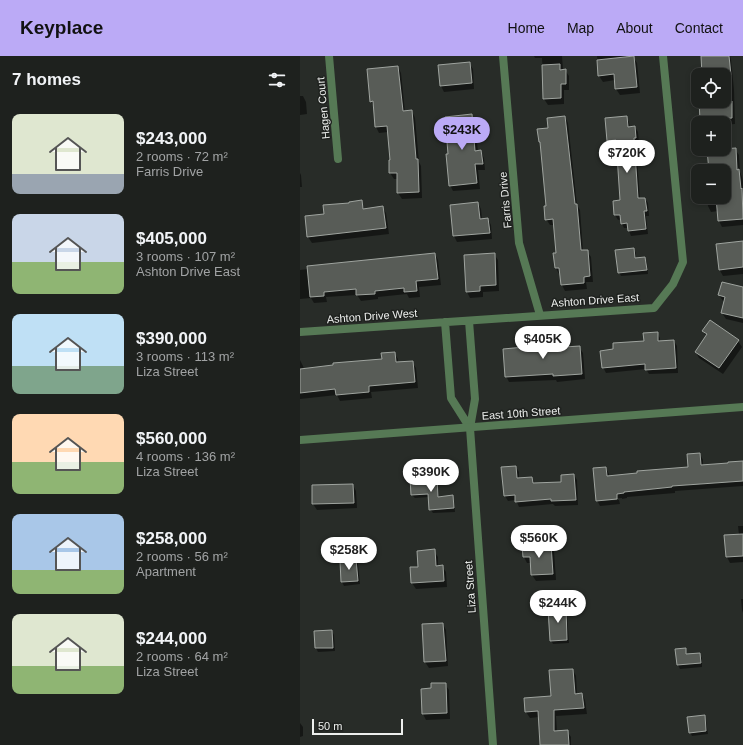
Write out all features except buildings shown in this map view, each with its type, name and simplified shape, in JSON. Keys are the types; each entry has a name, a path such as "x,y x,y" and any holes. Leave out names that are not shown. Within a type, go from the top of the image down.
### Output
{"street":[{"name":"Hagen Court","path":"330,56 338,159"},
{"name":"Farris Drive","path":"503,56 519,243 540,315"},
{"name":"Ashton Drive East","path":"445,322 654,308 673,284 683,262 663,56"},
{"name":"Liza Street","path":"469,321 474,399 470,428 492,745"},
{"name":"Ashton Drive West","path":"300,332 445,322"},
{"path":"445,322 451,398 470,428"},
{"name":"East 10th Street","path":"300,440 743,407"}]}
